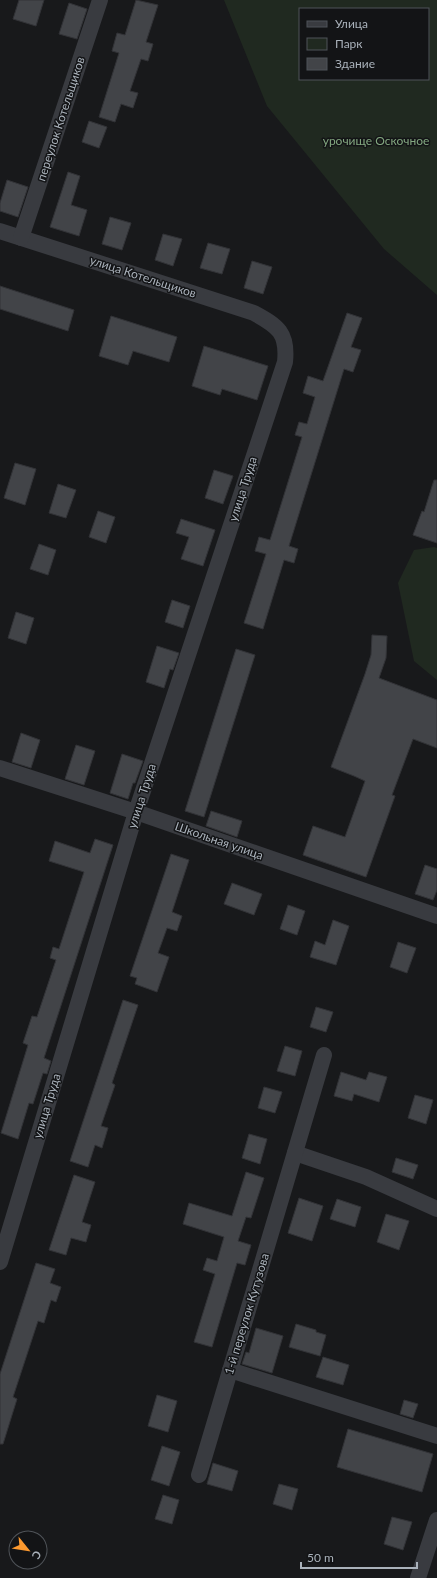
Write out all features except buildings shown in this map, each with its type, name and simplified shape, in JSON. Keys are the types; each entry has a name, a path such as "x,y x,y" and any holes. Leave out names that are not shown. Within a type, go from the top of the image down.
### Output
{"street":[{"name":"переулок Котельщиков","path":"21,238 100,0"},
{"name":"улица Котельщиков","path":"0,231 254,313 272,322 282,333"},
{"name":"улица Труда","path":"0,1262 136,812 285,362 287,347 282,333"},
{"name":"Школьная улица","path":"0,768 136,812 437,916"},
{"name":"1-й переулок Кутузова","path":"199,1475 324,1055"},
{"path":"295,1153 366,1177 437,1209"},
{"path":"230,1370 437,1436"},
{"path":"418,1578 437,1520"}],"green space":[{"name":"урочище Оскочное","path":"224,0 437,0 437,295 384,249 267,106"},
{"path":"434,547 437,548 437,680 414,661 398,583 414,550"}]}
